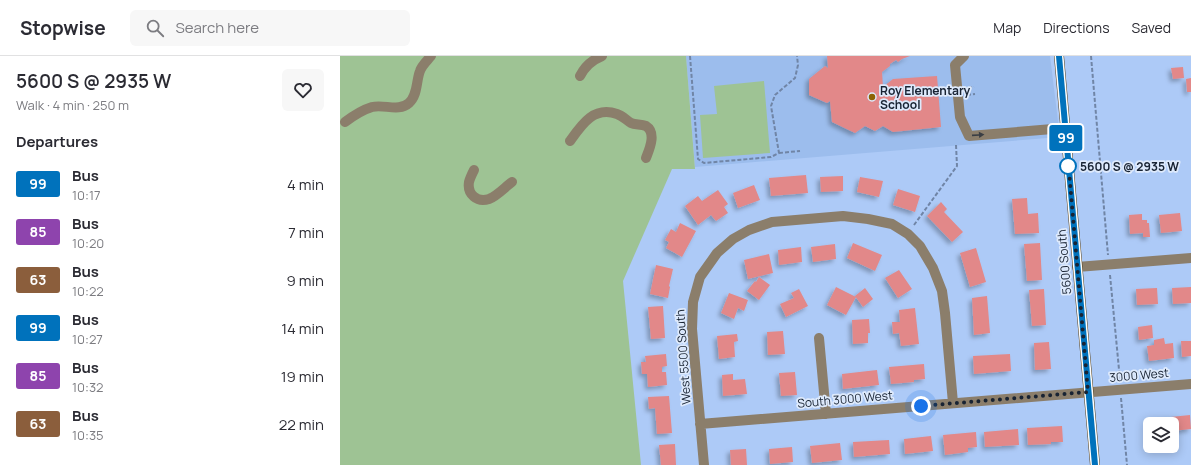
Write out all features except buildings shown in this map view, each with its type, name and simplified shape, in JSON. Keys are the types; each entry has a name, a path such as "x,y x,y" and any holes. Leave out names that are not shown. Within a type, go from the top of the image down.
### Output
{"main road":[{"name":"5600 South","path":"1059,56 1095,465"}],"street":[{"path":"345,122 356,114 373,107 386,106 397,108 409,103 416,90 420,70 431,56"},
{"path":"580,76 582,71 590,62 602,56"},
{"path":"964,56 955,65 960,117 969,136 1065,128"},
{"path":"570,141 584,122 593,115 613,113 621,116 633,124 644,126 651,133 646,158"},
{"path":"474,170 469,180 469,188 474,198 488,199 512,182"},
{"name":"West 5500 South","path":"704,465 692,328 693,302 700,277 717,253 733,239 749,230 772,222 843,216 868,219 892,224 908,234 920,246 933,268 942,291 953,404"},
{"path":"1077,267 1191,258"},
{"path":"820,338 826,414"},
{"name":"3000 West","path":"1088,392 1191,384"},
{"name":"South 3000 West","path":"700,424 1088,392"}],"path":[{"path":"690,56 698,159 704,163 771,157 779,153 800,151"},
{"path":"779,153 771,106 775,95 795,78 798,65 797,56"},
{"path":"974,87 967,88 967,95 975,94"},
{"path":"913,227 957,166 956,145"}],"shaded area":[{"name":"Roy Elementary School","path":"686,56 1050,56 1060,137 695,167"}],"green space":[{"path":"340,56 686,56 695,169 672,169 623,281 641,465 340,465"},
{"path":"764,81 770,153 703,158 700,115 717,114 714,86"}],"bus line":[{"name":"99","path":"1059,56 1086,377 1095,465"}],"place":[{"name":"Roy Elementary School","path":"872,97"},
{"name":"5600 S @ 2935 W","path":"1068,166"}],"route":[{"path":"921,406 1088,392 1068,159 1068,166"}]}
